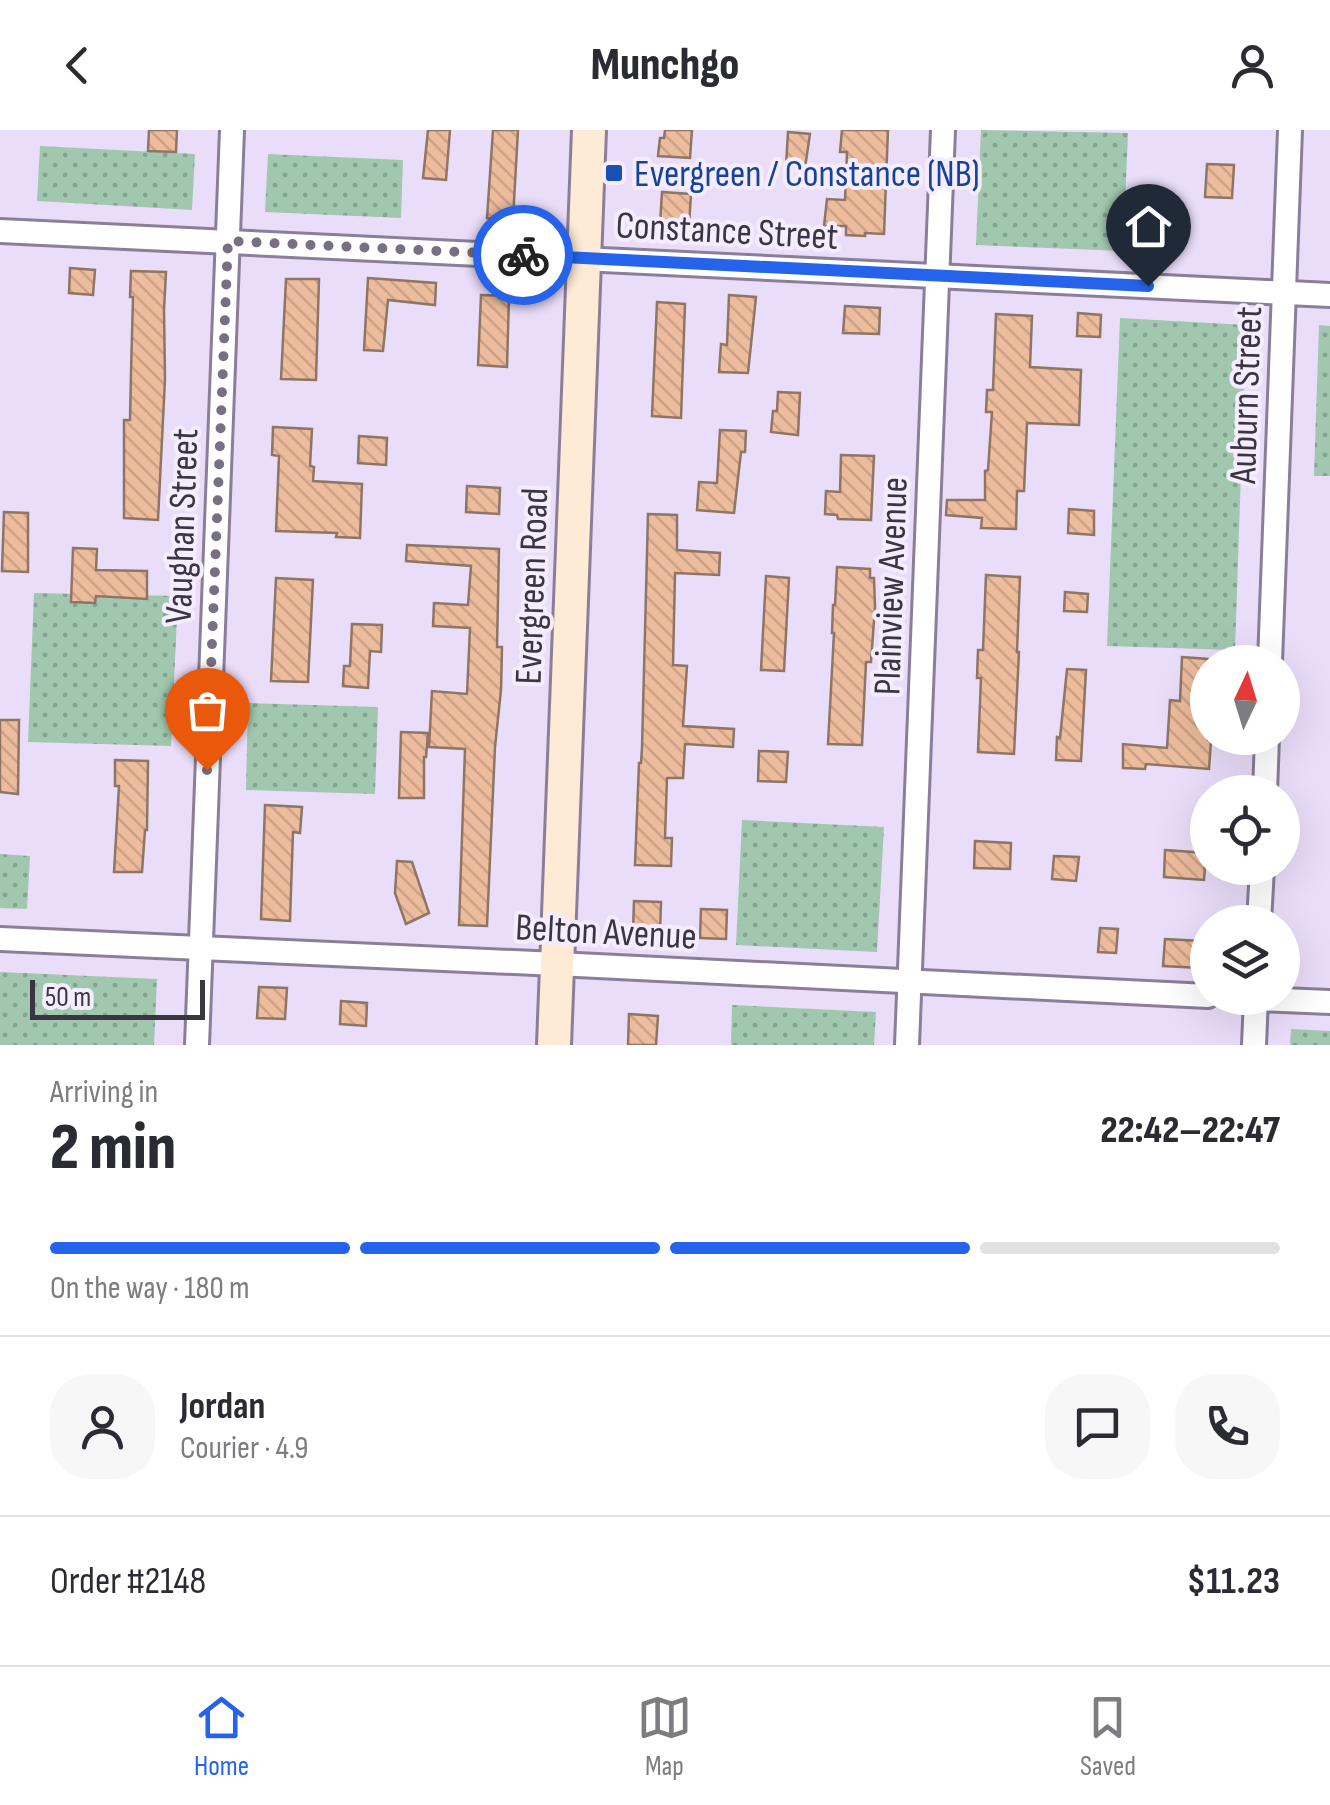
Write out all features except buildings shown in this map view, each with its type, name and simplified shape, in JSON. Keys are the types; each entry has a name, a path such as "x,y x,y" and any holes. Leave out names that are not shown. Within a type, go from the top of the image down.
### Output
{"street":[{"name":"Vaughan Street","path":"197,1045 232,130"},
{"name":"Evergreen Road","path":"554,1045 589,130"},
{"name":"Plainview Avenue","path":"907,1045 942,130"},
{"name":"Auburn Street","path":"1271,645 1290,130"},
{"name":"Constance Street","path":"0,231 1330,296"},
{"name":"Belton Avenue","path":"0,939 1190,995"},
{"path":"1300,1000 1330,1002"},
{"path":"1254,1045 1255,1015"}],"green space":[{"path":"981,130 1128,133 1123,251 976,245"},
{"path":"40,146 195,154 192,210 37,201"},
{"path":"268,154 403,160 401,218 265,212"},
{"path":"1120,318 1246,325 1235,645 1190,645 1190,649 1107,646"},
{"path":"1319,325 1330,326 1330,476 1314,476"},
{"path":"34,593 178,596 171,746 28,742"},
{"path":"248,703 378,707 375,794 246,790"},
{"path":"742,820 884,827 877,952 736,945"},
{"path":"0,854 30,856 27,909 0,908"},
{"path":"0,972 157,979 154,1045 0,1045"},
{"path":"732,1005 876,1012 874,1045 731,1045"},
{"path":"1291,1029 1330,1031 1330,1045 1290,1045"}],"way so far":[{"path":"207,770 228,241 523,255"}],"place":[{"name":"Evergreen / Constance (NB)","path":"614,173"}],"route":[{"path":"523,255 1148,286"}]}
